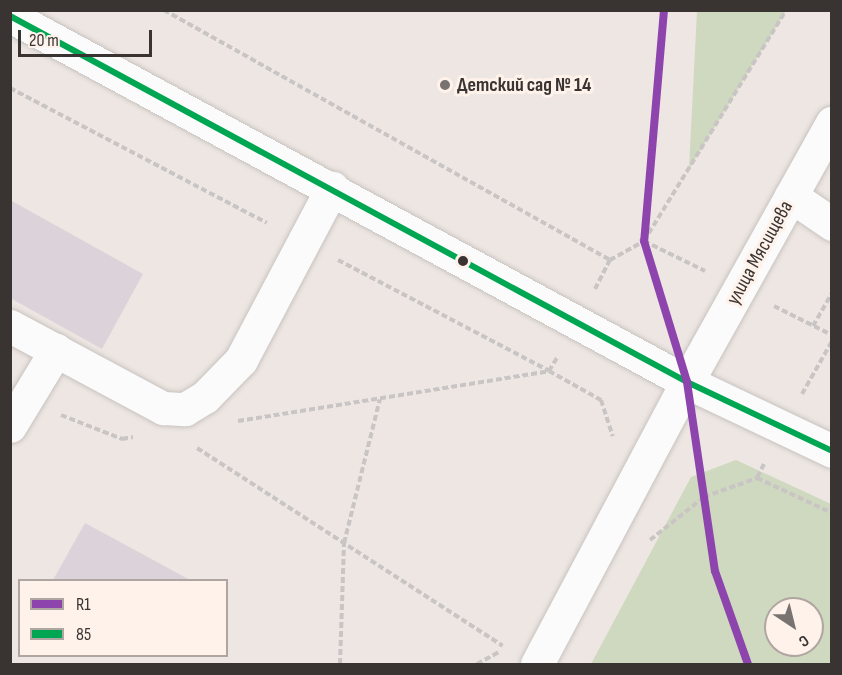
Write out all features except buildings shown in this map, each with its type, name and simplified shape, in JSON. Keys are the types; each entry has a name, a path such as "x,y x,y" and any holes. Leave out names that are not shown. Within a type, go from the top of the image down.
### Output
{"main road":[{"path":"10,16 332,188 687,382 831,451"},
{"name":"улица Мясищева","path":"537,664 687,382 831,123"},
{"path":"10,326 163,408 185,409 205,397 240,360 332,188"},
{"path":"791,196 831,224"},
{"path":"18,413 56,350"}],"path":[{"path":"164,10 610,260 644,241 786,10"},
{"path":"813,326 831,292"},
{"path":"230,422 549,371 602,399 614,439 609,449"},
{"path":"340,664 345,543 380,399"},
{"path":"18,413 122,439 142,436"},
{"path":"191,444 506,649 511,638"},
{"path":"645,544 704,497 757,478"}],"green space":[{"path":"697,11 786,11 689,169"},
{"path":"736,460 831,504 831,664 591,664 691,477"}],"transit line":[{"name":"R1","path":"664,10 644,241 687,382 715,571 748,664"},
{"name":"85","path":"10,16 687,382 832,451"}],"place":[{"name":"Детский сад № 14","path":"445,85"}]}
